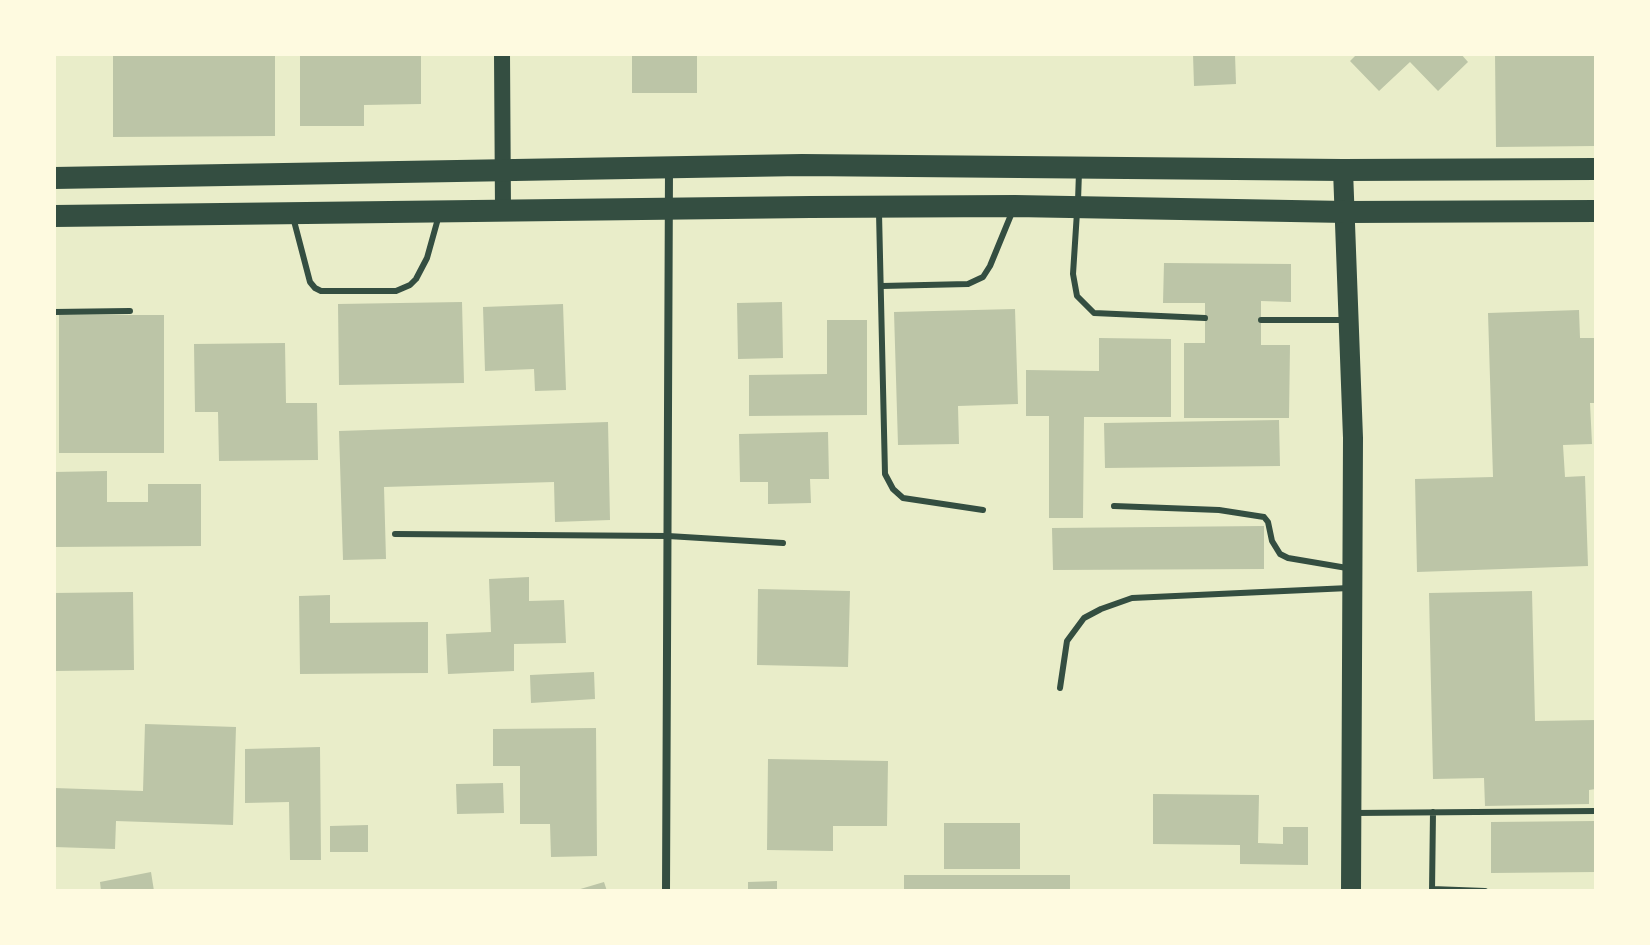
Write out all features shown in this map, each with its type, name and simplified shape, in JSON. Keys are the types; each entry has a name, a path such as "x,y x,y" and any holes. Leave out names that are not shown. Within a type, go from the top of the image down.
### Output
{"highway":[{"path":"54,178 802,165 1079,169 1596,169"},
{"path":"54,216 1015,206 1346,212 1596,211"}],"main road":[{"path":"502,54 503,211"},
{"path":"1343,170 1353,438 1351,891"}],"street":[{"path":"666,891 669,169"}],"lane":[{"path":"1079,169 1073,274 1077,296 1094,313 1205,318"},
{"path":"882,286 968,284 983,277 1015,206"},
{"path":"878,207 885,474 893,489 903,498 983,510"},
{"path":"293,213 310,282 315,288 321,291 396,291 416,279 427,258 440,212"},
{"path":"54,312 130,311"},
{"path":"1261,320 1349,320"},
{"path":"1114,506 1219,510 1264,517 1280,554 1353,578"},
{"path":"395,534 668,536 783,543"},
{"path":"1060,688 1067,641 1084,618 1101,609 1132,598 1353,578"},
{"path":"1351,813 1596,811"},
{"path":"1433,812 1432,890 1485,891"}],"building":[{"path":"113,54 275,54 275,136 113,137"},
{"path":"300,54 421,54 421,104 364,105 364,126 300,126"},
{"path":"632,54 697,54 697,93 632,93"},
{"path":"1193,54 1235,54 1236,84 1194,86"},
{"path":"1357,54 1461,54 1468,62 1438,91 1410,62 1379,91 1350,61"},
{"path":"1495,54 1596,54 1596,146 1496,147"},
{"path":"1164,263 1291,264 1291,302 1261,301 1261,345 1290,345 1289,418 1184,418 1184,343 1205,343 1205,303 1163,303"},
{"path":"462,302 464,383 339,385 338,304"},
{"path":"782,302 783,358 738,359 737,303"},
{"path":"563,304 566,390 535,391 534,369 485,371 483,307"},
{"path":"1015,309 1018,404 958,406 959,444 898,445 894,312"},
{"path":"1579,310 1580,338 1596,338 1596,403 1590,403 1592,444 1563,445 1565,477 1585,476 1588,566 1417,572 1415,479 1493,477 1488,313"},
{"path":"59,315 164,315 164,453 59,453"},
{"path":"827,320 867,320 867,415 749,416 749,375 827,374"},
{"path":"1099,338 1171,339 1171,417 1084,417 1083,518 1049,518 1049,416 1026,416 1026,370 1099,371"},
{"path":"285,343 286,403 317,403 318,460 219,461 218,412 195,412 194,344"},
{"path":"1279,420 1280,466 1105,468 1104,423"},
{"path":"608,422 610,520 555,522 554,482 384,487 386,559 343,560 339,431"},
{"path":"828,432 829,479 810,479 811,503 768,504 768,482 740,482 739,434"},
{"path":"107,471 107,502 148,502 148,484 201,484 201,546 54,547 54,472"},
{"path":"1264,526 1264,569 1053,570 1052,528"},
{"path":"529,577 529,601 564,600 566,643 514,644 514,671 448,674 446,634 491,632 489,579"},
{"path":"758,589 850,591 848,667 757,665"},
{"path":"1532,591 1535,721 1596,720 1596,789 1589,790 1589,804 1485,806 1484,778 1433,779 1429,593"},
{"path":"133,592 134,670 54,671 54,593"},
{"path":"330,595 330,623 428,622 428,673 300,674 299,596"},
{"path":"594,672 595,699 531,703 530,675"},
{"path":"145,724 236,727 233,825 116,821 115,849 54,847 54,788 143,791"},
{"path":"596,728 597,856 551,857 550,824 520,824 520,766 493,766 493,729"},
{"path":"320,747 321,860 290,860 289,802 245,803 245,749"},
{"path":"768,759 888,761 887,826 833,826 833,851 767,850"},
{"path":"503,783 504,813 457,814 456,784"},
{"path":"1153,794 1259,795 1258,843 1283,844 1283,827 1308,827 1308,865 1240,864 1240,845 1153,844"},
{"path":"1596,821 1596,872 1491,873 1491,822"},
{"path":"944,823 1020,823 1020,869 944,869"},
{"path":"368,825 368,852 330,852 330,826"},
{"path":"151,872 154,891 101,891 100,882"},
{"path":"904,875 1070,875 1070,891 904,891"},
{"path":"777,881 777,891 748,891 748,882"},
{"path":"604,882 607,891 577,891 577,890"}]}
